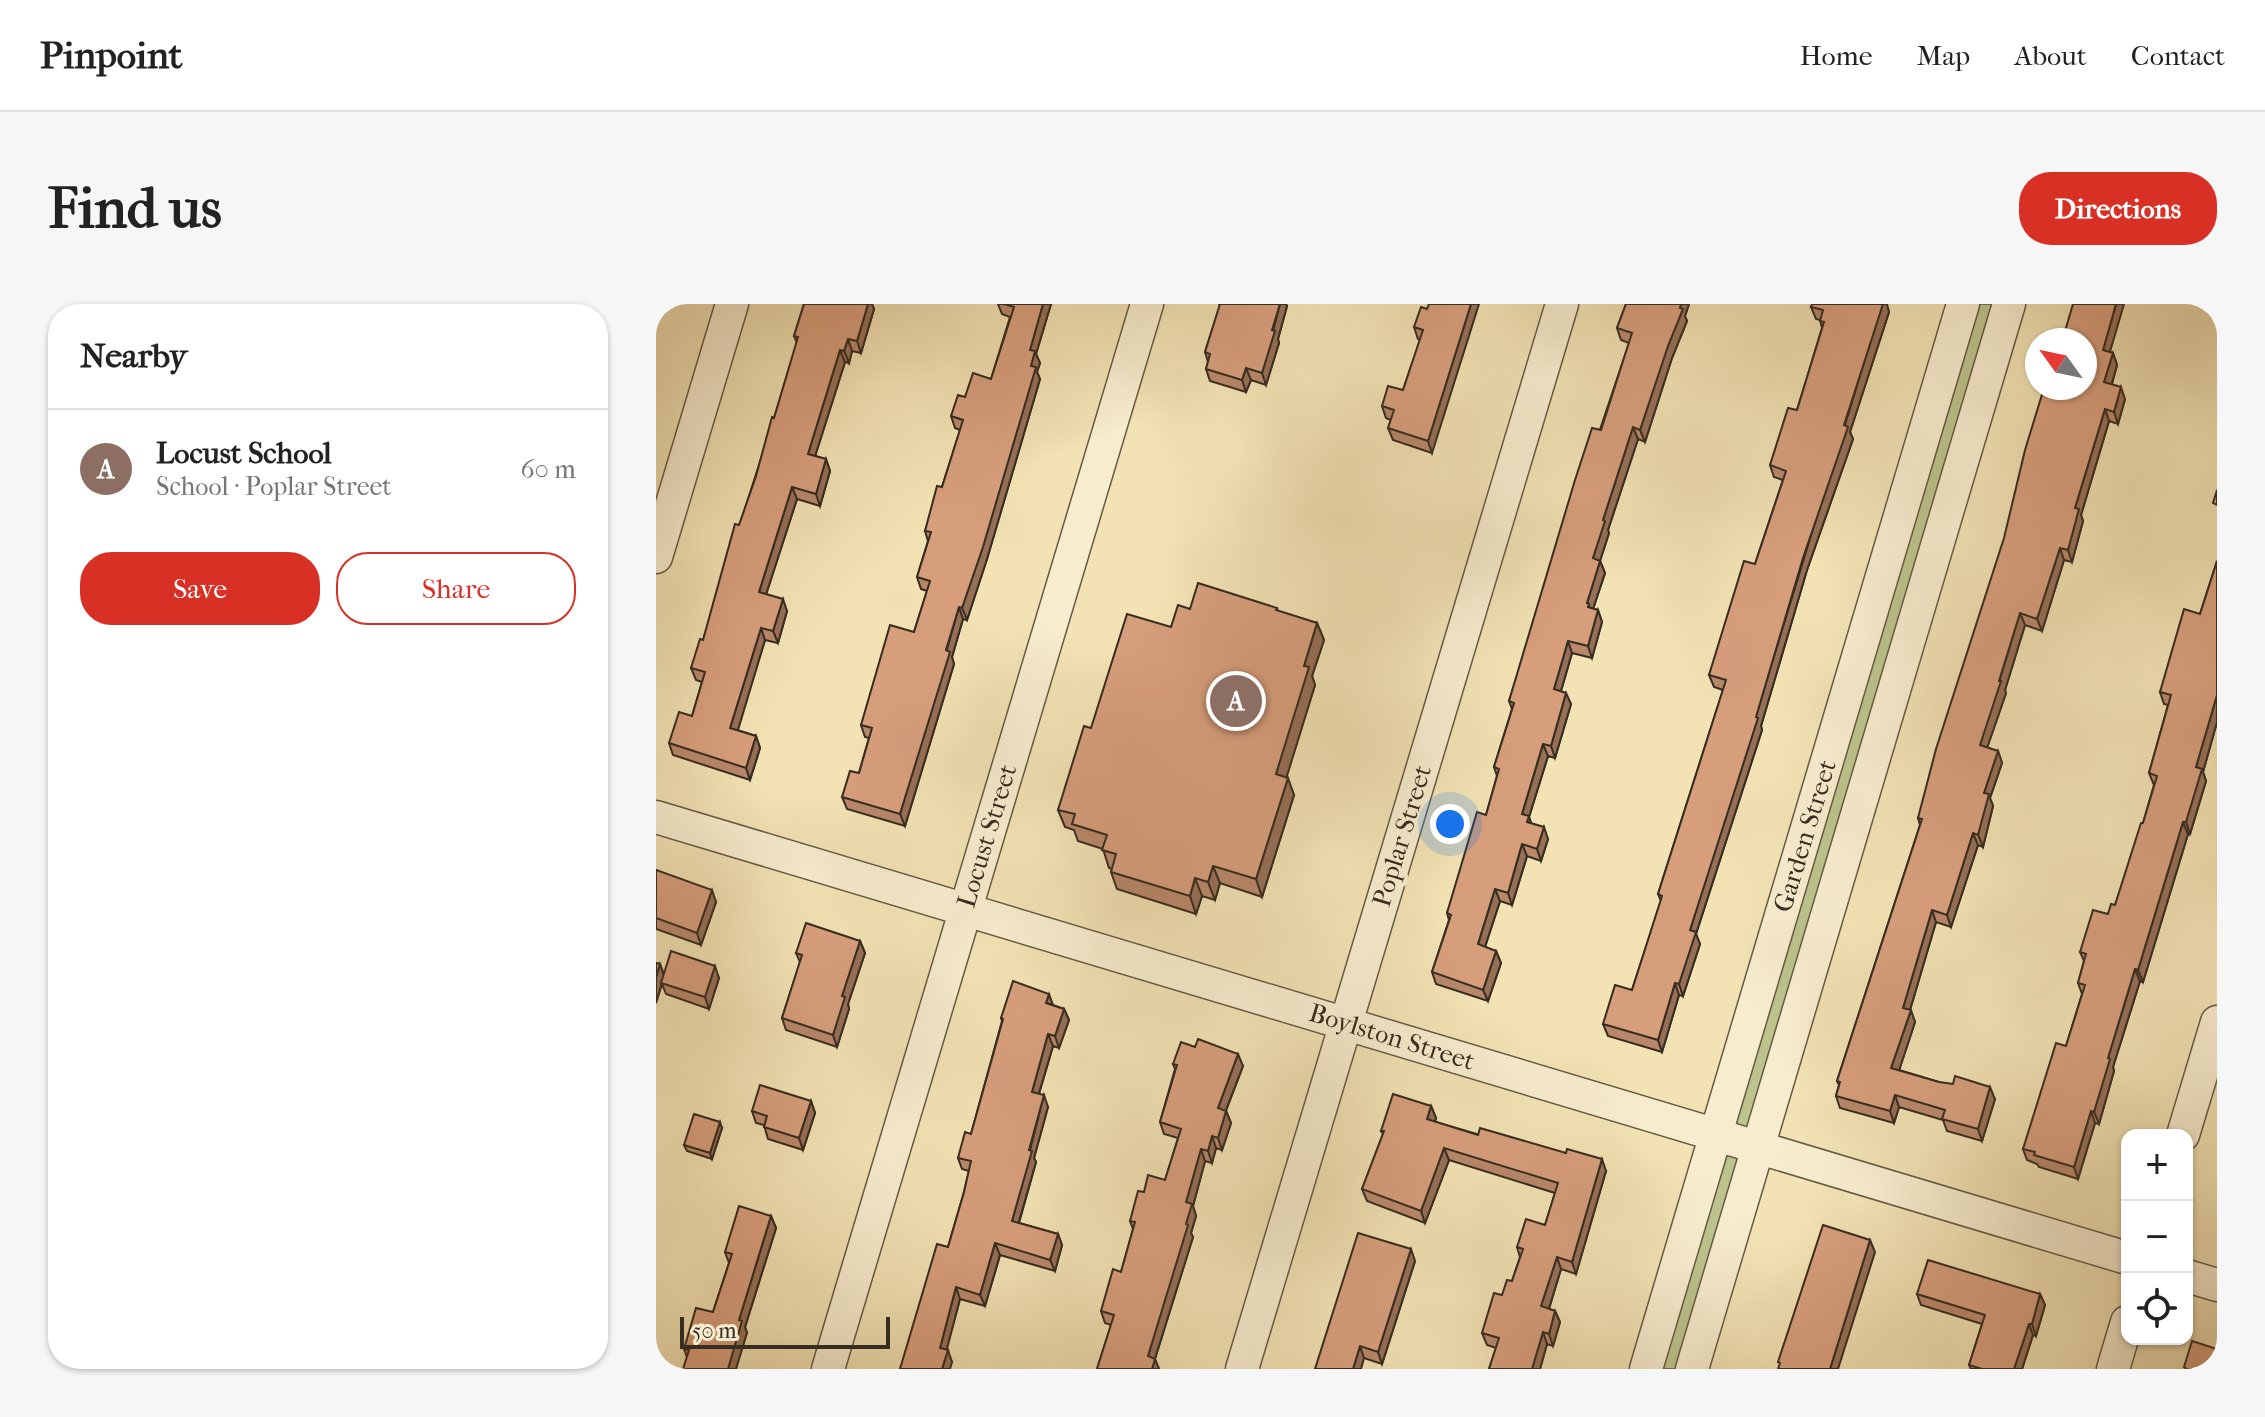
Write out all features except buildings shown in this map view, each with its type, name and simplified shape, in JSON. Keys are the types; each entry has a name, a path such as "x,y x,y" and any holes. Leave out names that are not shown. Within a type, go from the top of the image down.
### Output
{"street":[{"path":"656,557 732,304"},
{"name":"Locust Street","path":"828,1369 1147,304"},
{"name":"Poplar Street","path":"1242,1369 1562,304"},
{"name":"Garden Street","path":"1646,1369 1963,304"},
{"name":"Garden Street","path":"1692,1369 2009,304"},
{"path":"1819,789 1862,798"},
{"name":"Boylston Street","path":"656,817 2121,1256"},
{"path":"2185,1129 2217,1022"},
{"path":"2193,1278 2217,1285"},
{"path":"2113,1369 2121,1342"}],"green space":[{"path":"1968,304 2008,304 1688,1369 1650,1369"}],"place":[{"name":"Locust School","path":"1236,701"}]}
